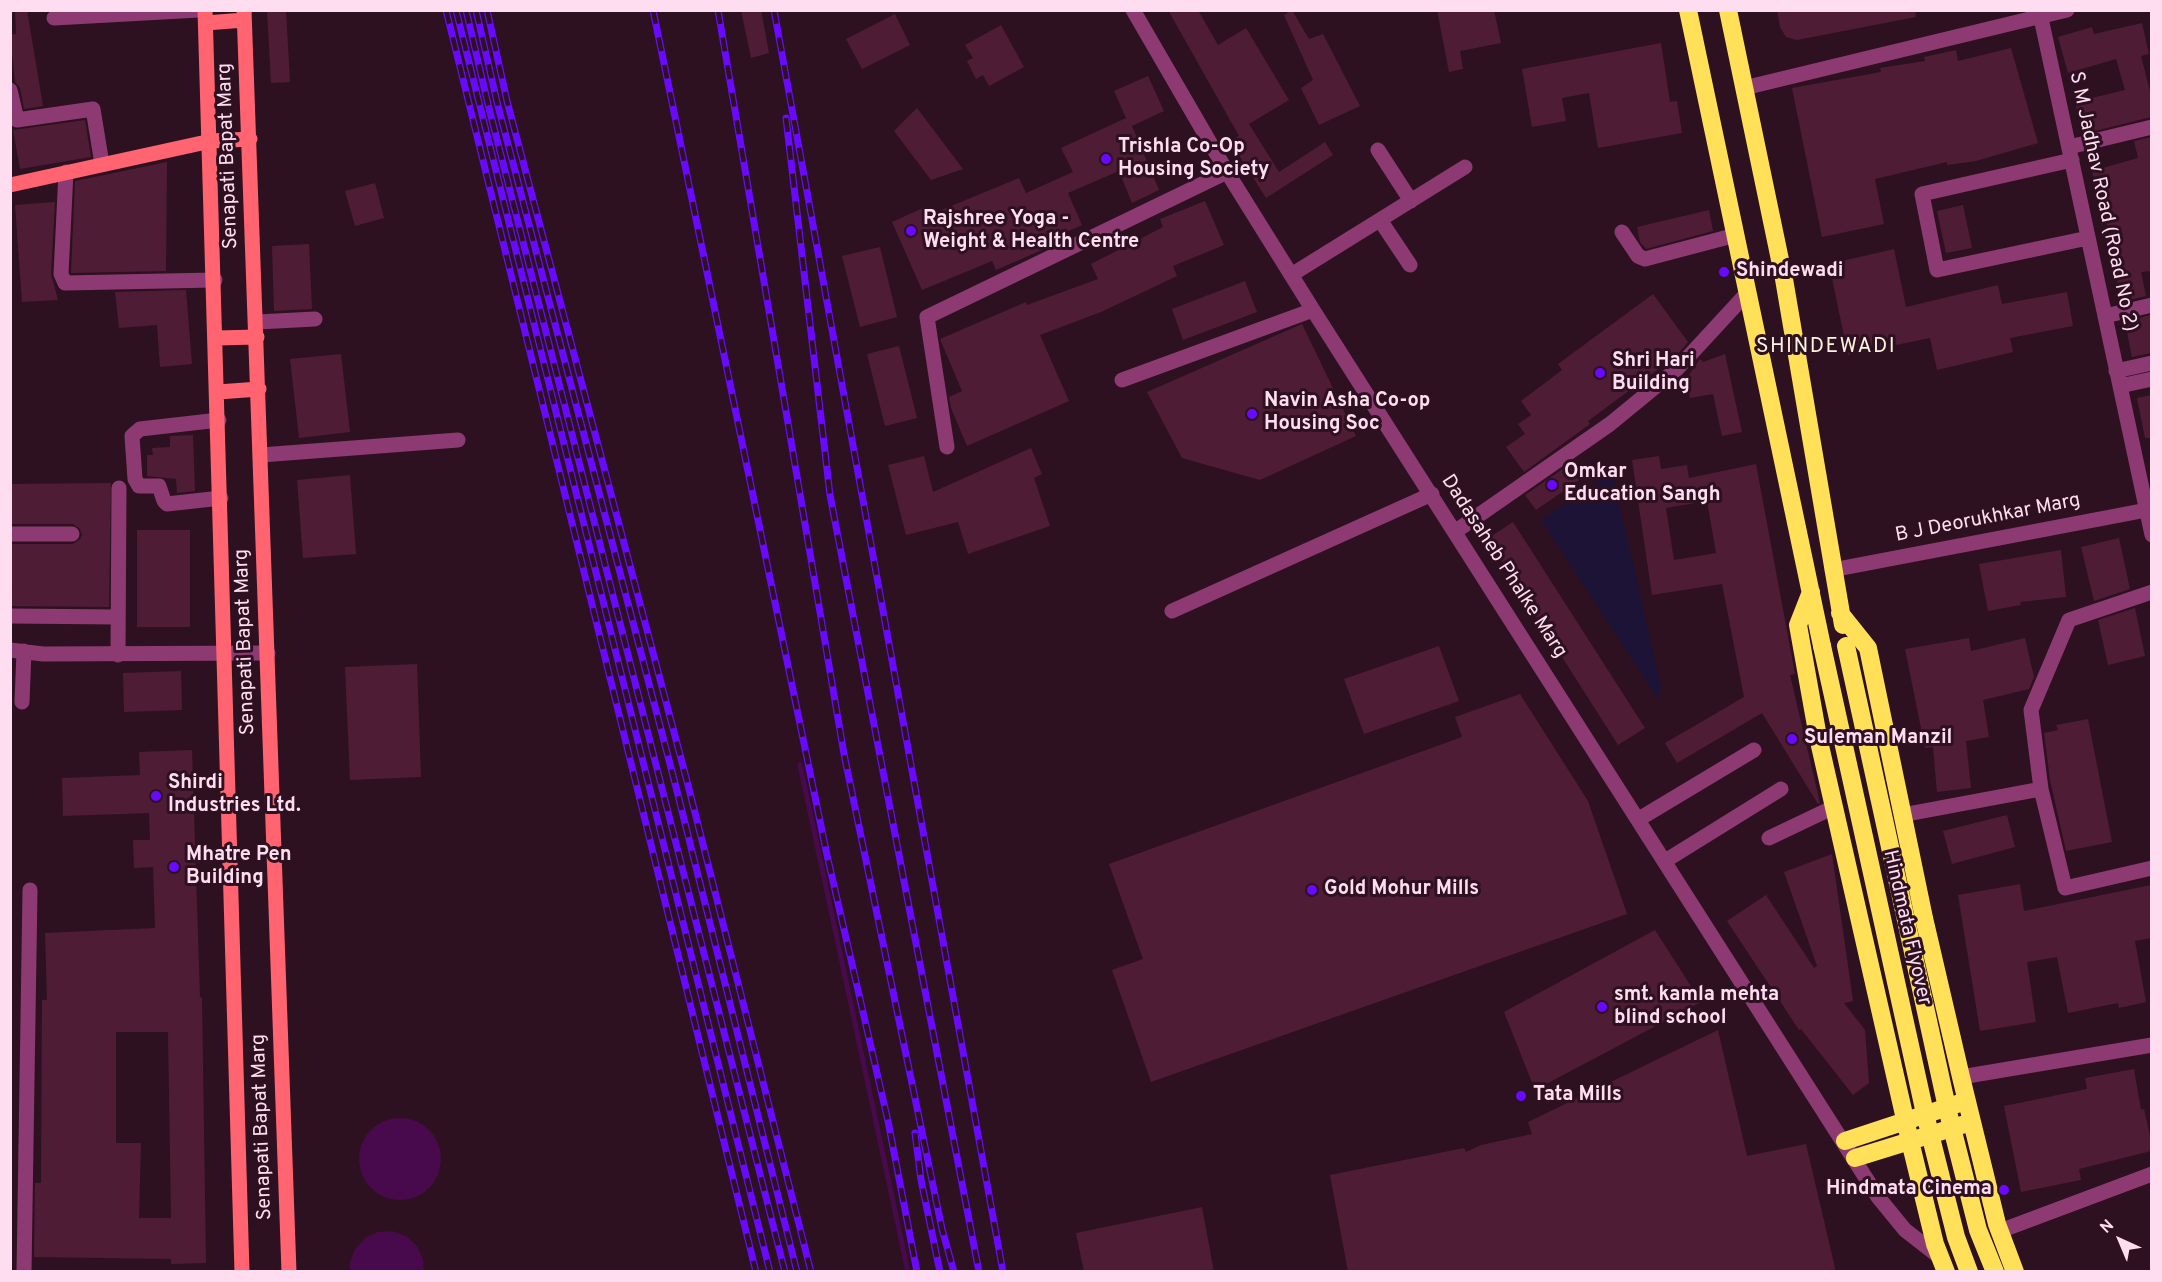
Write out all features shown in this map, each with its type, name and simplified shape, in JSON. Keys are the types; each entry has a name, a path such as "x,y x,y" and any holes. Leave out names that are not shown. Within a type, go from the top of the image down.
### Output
{"highway":[{"name":"Hindmata Flyover","path":"1688,10 1810,592 1926,1118 1956,1237 1970,1272"},
{"name":"Hindmata Flyover","path":"1728,10 1784,279 1846,646 1948,1112 1978,1230 1995,1272"},
{"path":"1810,592 1798,626 1861,933 1907,1119 1910,1141 1943,1265"},
{"path":"1840,613 1868,648 1902,815 1961,1077 2000,1231 2015,1272"},
{"path":"1845,1141 1967,1101"},
{"path":"1855,1158 1973,1122"}],"main road":[{"path":"203,15 244,15"},
{"name":"Senapati Bapat Marg","path":"203,15 211,141 242,1272"},
{"name":"Senapati Bapat Marg","path":"244,15 289,1272"},
{"path":"10,185 211,141 250,139"},
{"path":"217,338 257,329"},
{"path":"218,392 259,389"}],"street":[{"name":"Dadasaheb Phalke Marg","path":"1133,10 1227,172 1291,275 1845,1141 1878,1197 1905,1230 1943,1265"},
{"path":"1744,88 2067,10"},
{"path":"54,18 203,15"},
{"name":"S M Jadhav Road (Road No 2)","path":"2041,18 2118,379 2149,509 2151,535"},
{"path":"10,90 17,120 93,109 102,164"},
{"path":"2088,238 1937,270 1922,194 2070,154 2151,127"},
{"path":"1378,150 1412,201"},
{"path":"1291,275 1465,166"},
{"path":"66,172 61,274 65,283 215,280"},
{"path":"947,447 927,317 1227,172"},
{"path":"1380,220 1410,265"},
{"path":"1622,232 1638,256 1645,260 1736,235"},
{"path":"1456,531 1627,410 1677,369 1748,292"},
{"path":"2105,316 2151,305"},
{"path":"1122,380 1313,310"},
{"path":"257,329 315,319"},
{"path":"2118,379 2151,363"},
{"path":"2118,379 2151,379"},
{"path":"219,420 140,429 132,436 135,479 139,486 159,486 167,504 221,498"},
{"path":"261,455 458,440"},
{"path":"118,655 119,488"},
{"path":"1172,611 1432,494"},
{"name":"B J Deorukhkar Marg","path":"1832,570 2149,509"},
{"path":"10,534 72,534"},
{"path":"2151,592 2069,620 2031,710 2041,789 2065,888 2151,868"},
{"path":"10,616 118,617"},
{"path":"22,702 17,651 43,654 226,656 268,653"},
{"path":"1639,819 1754,750"},
{"path":"1665,861 1781,789"},
{"path":"1902,815 2041,789"},
{"path":"1769,838 1834,807"},
{"path":"24,1272 30,890"},
{"path":"1961,1077 2151,1045"},
{"path":"2000,1231 2151,1173"}],"shaded area":[{"path":"1612,472 1661,686 1658,699 1541,520"},
{"path":"392,1118 408,1118 423,1125 434,1136 441,1151 438,1175 429,1188 408,1200 392,1200 377,1193 366,1182 359,1167 359,1151 366,1136 377,1125"},
{"path":"392,1231 406,1236 417,1246 423,1259 424,1271 350,1271 350,1262 355,1249 365,1238 378,1232"}],"building":[{"path":"15,10 27,10 43,106 24,109 20,88 15,82 10,35 16,34"},
{"path":"267,10 286,10 290,82 271,83"},
{"path":"741,10 761,10 769,53 751,58"},
{"path":"1168,10 1198,10 1218,45 1246,28 1289,100 1249,124 1279,172 1325,142 1333,155 1266,198 1230,141 1239,136"},
{"path":"1292,10 1309,39 1323,34 1360,106 1319,125 1301,88 1313,80 1284,15"},
{"path":"1437,10 1494,10 1501,43 1460,51 1463,69 1449,72"},
{"path":"1777,10 1915,10 1916,17 1797,40 1786,37 1780,27"},
{"path":"895,14 910,45 862,69 846,39"},
{"path":"2142,23 2149,54 2141,56 2151,95 2151,117 2083,134 2075,102 2125,90 2116,59 2068,73 2058,37 2092,27 2094,34"},
{"path":"1001,25 1024,67 989,86 983,75 976,79 967,61 973,58 965,45"},
{"path":"1661,43 1670,102 1677,101 1682,133 1598,148 1589,93 1562,98 1566,121 1532,127 1522,69"},
{"path":"2011,48 2038,143 1976,161 1947,165 1947,162 1875,179 1884,224 1822,237 1792,88 1881,72 1880,68 1925,61 1924,57 1956,50 1958,61"},
{"path":"1148,76 1164,111 1132,126 1159,190 1132,203 1119,171 1068,193 1082,225 1046,241 1049,247 996,270 992,261 922,290 892,222 923,208 927,216 1019,178 1026,193 1073,172 1061,148 1126,118 1114,91"},
{"path":"917,108 963,169 931,180 894,131"},
{"path":"85,120 91,157 20,169 13,130"},
{"path":"2151,137 2151,271 2141,272 2146,296 2121,302 2110,236 2092,171 2138,158 2134,141"},
{"path":"167,162 166,271 71,273 75,181"},
{"path":"375,183 384,218 355,226 345,191"},
{"path":"1205,201 1224,245 1173,266 1177,276 1101,312 1040,335 1069,401 967,446 951,408 949,397 962,391 940,339 1026,302 1027,305 1098,279 1091,264 1163,227 1160,219"},
{"path":"55,202 51,274 58,300 22,302 15,205"},
{"path":"1963,205 1972,248 1946,253 1937,211"},
{"path":"1709,210 1713,231 1646,249 1640,242 1637,227"},
{"path":"309,244 312,309 274,311 272,246"},
{"path":"880,247 897,317 860,327 842,256"},
{"path":"1894,249 1906,307 1998,285 2002,304 2067,292 2073,326 2010,338 2013,352 1937,370 1930,338 1848,355 1829,264"},
{"path":"1245,281 1257,312 1183,340 1172,309"},
{"path":"186,290 192,364 160,367 157,325 119,328 115,292"},
{"path":"1653,294 1688,342 1676,356 1588,421 1590,424 1524,472 1506,447 1525,434 1518,424 1531,415 1521,401 1562,370 1558,364"},
{"path":"2150,315 2151,353 2132,357 2125,322"},
{"name":"Navin Asha Co-op Housing Soc","path":"1302,324 1356,436 1260,480 1182,458 1147,392"},
{"path":"899,346 917,418 885,426 867,354"},
{"path":"341,354 350,432 299,438 290,359"},
{"path":"1725,354 1742,432 1722,436 1713,394 1690,398 1686,379 1700,359 1703,362"},
{"path":"2151,395 2151,438 2145,438 2137,398"},
{"path":"193,435 195,491 177,493 176,479 147,476 147,455 153,455 152,448 170,447 170,436"},
{"path":"1031,448 1042,474 1034,478 1050,526 968,554 958,522 906,535 888,465 924,456 933,492"},
{"path":"1659,456 1661,469 1687,465 1689,478 1756,464 1795,674 1790,675 1820,803 1818,804 1762,713 1677,763 1665,743 1744,697 1722,584 1652,595 1632,460","holes":["1707,501 1716,553 1674,560 1666,508"]},
{"name":"Omkar Education Sangh","path":"1570,464 1581,479 1536,510 1525,495"},
{"path":"350,475 356,554 303,558 297,480"},
{"path":"111,483 109,607 10,606 10,544 73,544 82,535 80,529 73,524 10,524 10,484"},
{"path":"1513,522 1645,728 1618,745 1487,539"},
{"path":"137,530 190,530 190,627 137,627"},
{"path":"2119,538 2130,589 2094,601 2081,547"},
{"path":"2061,550 2066,597 2020,602 2021,605 1988,611 1979,564"},
{"path":"2135,608 2145,656 2108,665 2098,620"},
{"path":"1969,638 1971,651 2025,638 2034,677 2029,689 1983,700 1989,737 1966,741 1971,788 1937,792 1933,747 1925,748 1905,649"},
{"path":"1439,646 1459,701 1364,734 1344,679"},
{"path":"417,664 421,777 350,780 345,667"},
{"path":"181,671 182,710 124,712 123,673"},
{"path":"1520,694 1588,801 1627,914 1151,1082 1112,970 1143,959 1109,864 1462,737 1455,717"},
{"path":"2088,719 2112,842 2066,851 2050,780 2044,733 2058,730 2056,725"},
{"path":"192,750 200,998 202,997 206,1263 171,1264 171,1259 34,1257 35,1183 41,1183 42,1000 47,1000 45,933 155,928 153,867 134,868 133,840 150,840 149,813 63,816 62,778 140,775 139,752","holes":["116,1032 168,1032 171,1218 139,1218 141,1143 116,1143"]},
{"path":"2007,815 2015,847 1952,864 1943,831"},
{"path":"1832,854 1853,1001 1844,1003 1865,1030 1869,1083 1853,1095 1801,1029 1799,1030 1727,921 1766,895 1814,968 1817,966 1784,872"},
{"path":"2020,884 2024,911 2151,885 2151,938 2135,941 2146,1002 2119,1008 2118,1003 2068,1013 2057,957 2027,962 2036,1022 1980,1031 1958,895"},
{"name":"smt. kamla mehta blind school","path":"1655,930 1701,1002 1535,1090 1504,1012"},
{"path":"1718,1030 1747,1156 1806,1144 1836,1272 1348,1272 1330,1175 1464,1148 1466,1152 1481,1145 1532,1134 1528,1122"},
{"path":"2134,1069 2141,1110 2144,1109 2151,1140 2151,1151 2079,1169 2081,1180 2021,1192 2004,1106 2087,1089 2085,1078"},
{"path":"1202,1207 1214,1272 1084,1272 1076,1233"}],"waterway":[{"path":"800,765 908,1272"}],"railway":[{"path":"446,10 756,1272"},
{"path":"456,10 770,1272"},
{"path":"466,10 785,1272"},
{"path":"476,10 497,102 676,787 797,1272"},
{"path":"487,10 507,101 688,785 811,1272"},
{"path":"653,10 827,855 888,1121 917,1272"},
{"path":"718,10 844,754 942,1229 954,1272"},
{"path":"774,10 1003,1272"},
{"path":"786,118 830,495 979,1272"},
{"path":"915,1133 921,1180 940,1272"}],"place":[{"name":"Trishla Co-Op Housing Society","path":"1106,159"},
{"name":"Rajshree Yoga - Weight & Health Centre","path":"911,231"},
{"name":"Shindewadi","path":"1724,272"},
{"name":"Shri Hari Building","path":"1600,373"},
{"name":"Navin Asha Co-op Housing Soc","path":"1252,414"},
{"name":"Omkar Education Sangh","path":"1552,485"},
{"name":"Suleman Manzil","path":"1792,739"},
{"name":"Shirdi Industries Ltd.","path":"156,796"},
{"name":"Mhatre Pen Building","path":"174,867"},
{"name":"Gold Mohur Mills","path":"1312,890"},
{"name":"smt. kamla mehta blind school","path":"1602,1007"},
{"name":"Tata Mills","path":"1521,1096"},
{"name":"Hindmata Cinema","path":"2004,1190"}],"district":[{"name":"SHINDEWADI","path":"1826,348"}]}
